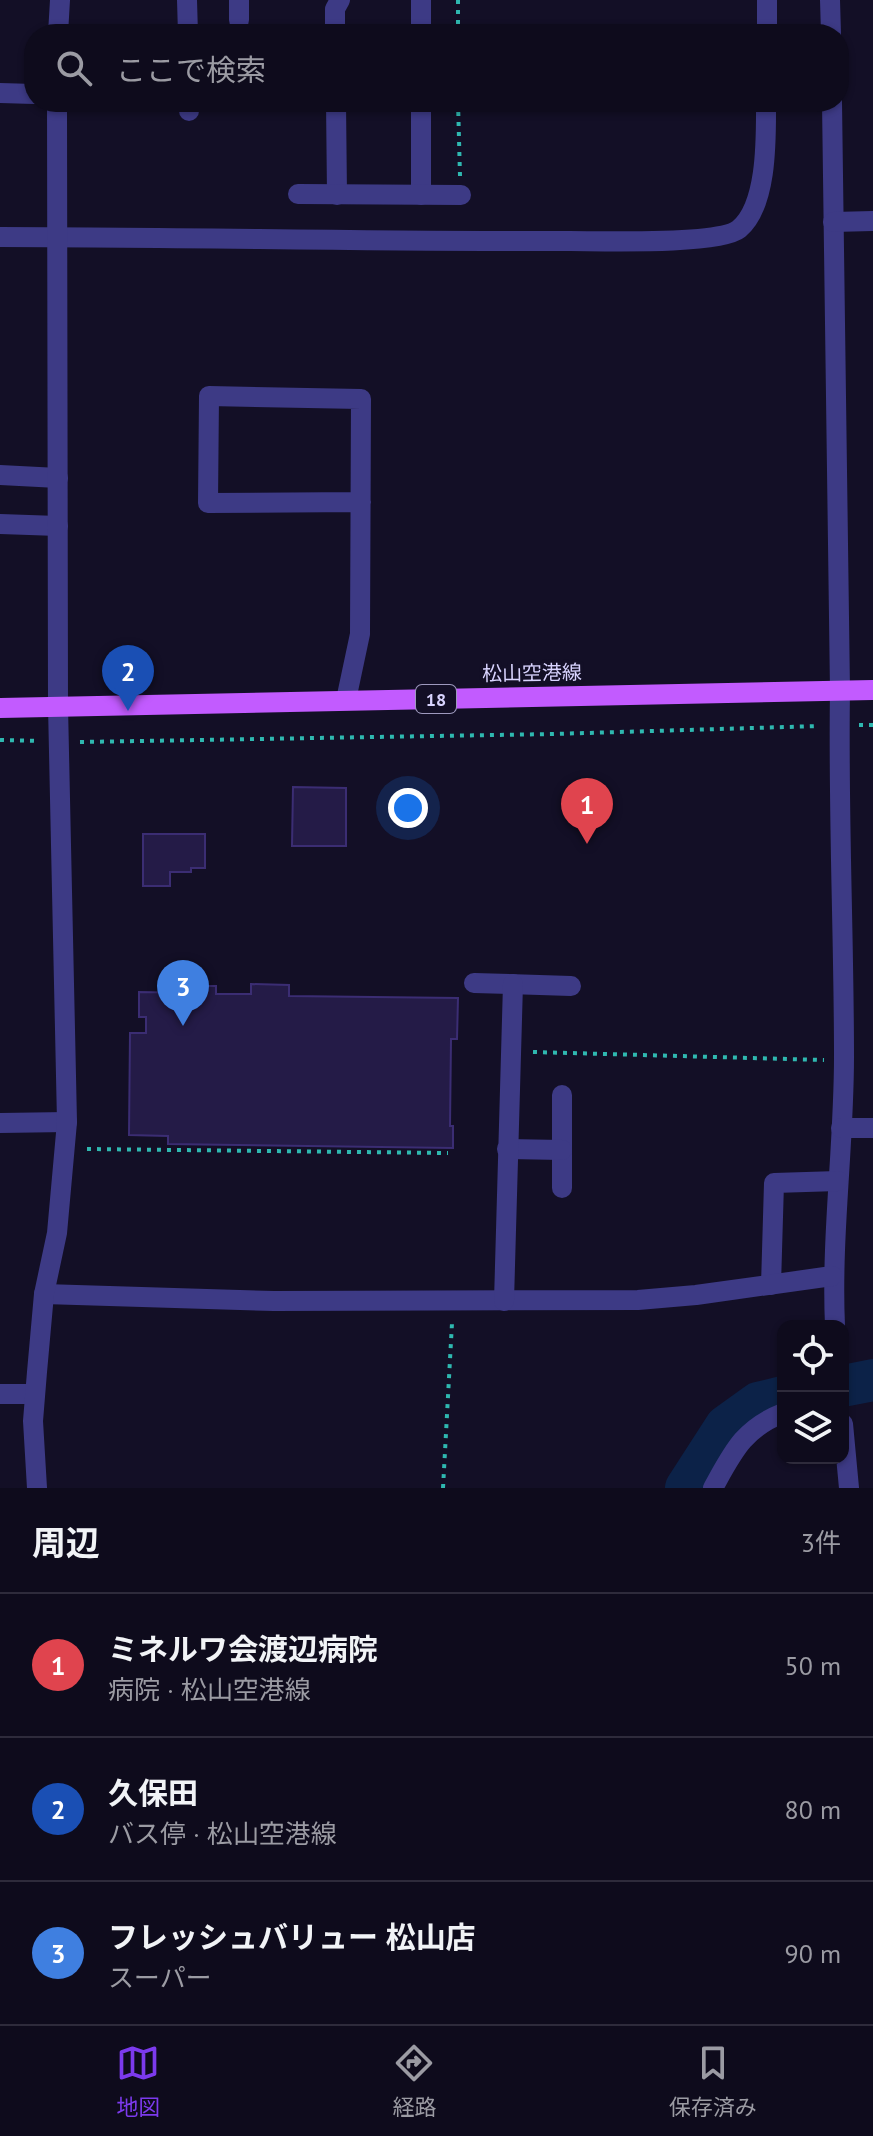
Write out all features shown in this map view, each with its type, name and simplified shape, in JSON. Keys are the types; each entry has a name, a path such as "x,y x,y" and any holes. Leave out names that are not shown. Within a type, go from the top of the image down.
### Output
{"main road":[{"name":"松山空港線","path":"0,708 873,690"}],"street":[{"path":"59,24 60,0"},
{"path":"187,0 188,24"},
{"path":"335,24 335,9 340,0"},
{"path":"421,0 421,24"},
{"path":"767,0 767,24"},
{"path":"830,0 831,24"},
{"path":"0,93 24,94"},
{"path":"37,1488 33,1421 35,1394 44,1294 57,1233 67,1149 58,741 57,112"},
{"path":"336,112 337,195"},
{"path":"421,112 421,195"},
{"path":"0,237 475,242 657,241 715,236 737,231 754,203 766,167 766,112"},
{"path":"832,112 840,691 838,785 844,1060 832,1276 835,1320"},
{"path":"298,194 461,195"},
{"path":"833,222 873,221"},
{"path":"346,700 360,634 361,502 361,399 209,396 208,503 361,502"},
{"path":"0,475 58,478"},
{"path":"0,524 58,526"},
{"path":"474,983 571,986"},
{"path":"504,1301 513,984"},
{"path":"562,1095 562,1188"},
{"path":"0,1123 67,1122"},
{"path":"841,1128 873,1128"},
{"path":"507,1149 562,1150"},
{"path":"771,1285 774,1183 838,1181"},
{"path":"44,1294 274,1301 638,1300 832,1276"},
{"path":"0,1394 35,1394"},
{"path":"713,1488 741,1440 766,1420 777,1415"},
{"path":"847,1464 849,1488"}],"path":[{"path":"458,0 458,24"},
{"path":"0,740 537,734 873,725"},
{"path":"510,1051 844,1060"},
{"path":"67,1149 448,1153"},
{"path":"444,1487 453,1301"}],"building":[{"path":"293,787 346,788 346,846 292,846"},
{"path":"143,834 205,834 205,868 170,872 170,886 143,886"},
{"path":"251,984 289,985 289,996 458,998 457,1039 451,1039 450,1126 453,1126 453,1148 168,1144 168,1136 129,1135 130,1033 146,1033 146,1017 139,1017 139,992 194,993 195,986 216,986 216,994 251,994"}],"waterway":[{"path":"849,1385 873,1380"},
{"path":"686,1488 726,1426 758,1403 777,1398"}],"place":[{"name":"久保田","path":"128,711"},
{"name":"ミネルワ会渡辺病院","path":"587,844"},
{"name":"フレッシュバリュー 松山店","path":"183,1026"}]}
